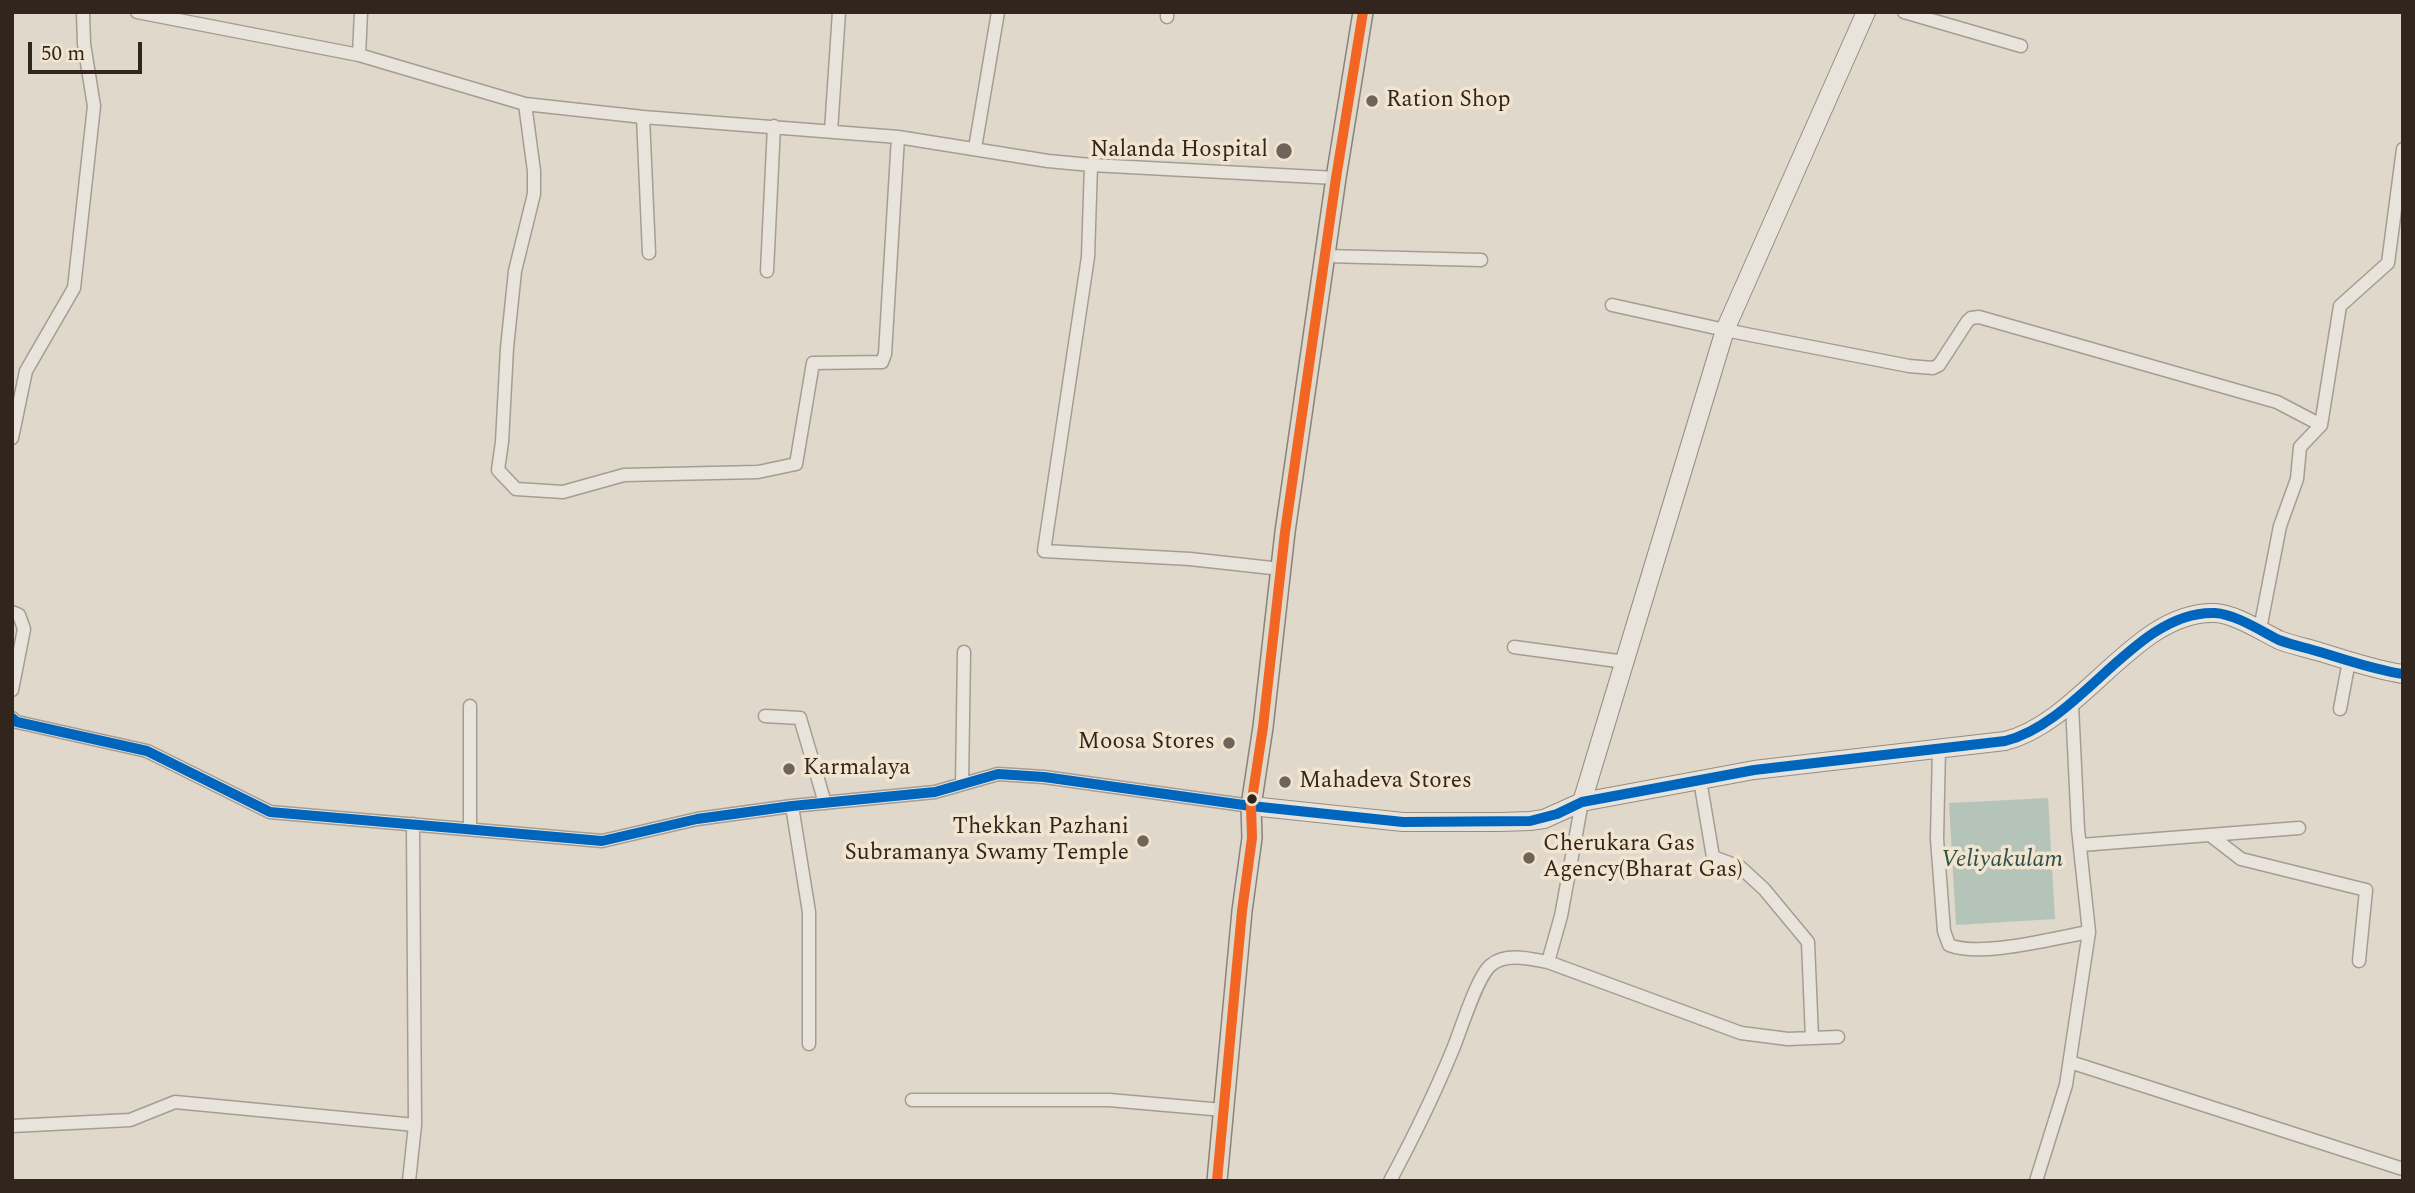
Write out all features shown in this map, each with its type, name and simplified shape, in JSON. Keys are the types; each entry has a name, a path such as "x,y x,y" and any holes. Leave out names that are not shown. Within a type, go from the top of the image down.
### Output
{"main road":[{"path":"1217,1181 1242,911 1252,838 1251,806 1336,178 1363,12"},
{"path":"1583,802 1725,330 1866,12"},
{"path":"1251,806 1403,822 1530,821 1583,802 1754,770 2005,741 2044,724 2072,705 2137,645 2178,620 2194,614 2218,613 2280,640 2403,674"}],"street":[{"path":"12,438 26,371 74,288 94,106 84,44 83,12"},
{"path":"137,12 359,55 525,104 643,117 898,137 1048,161 1091,165 1336,178"},
{"path":"359,55 361,12"},
{"path":"831,131 839,12"},
{"path":"975,148 999,12"},
{"path":"1904,12 2021,46"},
{"path":"525,104 534,171 534,194 516,271 498,470 516,489 563,492 624,475 758,472 796,464 813,363 882,362 885,354 898,137"},
{"path":"643,117 649,253"},
{"path":"767,271 775,126"},
{"path":"2260,629 2280,526 2297,479 2300,447 2321,425 2340,306 2388,264 2398,227 2403,149"},
{"path":"1091,165 1088,257 1044,551 1190,559 1281,569"},
{"path":"1325,256 1481,260"},
{"path":"1612,304 1725,330 1909,366 1933,368 1939,365 1966,322 1979,317 2277,402 2321,425"},
{"path":"12,612 19,615 24,629 12,690"},
{"path":"1514,647 1625,662"},
{"path":"962,784 964,652"},
{"path":"2340,709 2349,661"},
{"path":"2036,1181 2066,1085 2090,932 2072,705"},
{"path":"470,706 470,829"},
{"path":"765,716 800,719 825,803"},
{"path":"12,718 16,722 147,751 270,812 603,841 697,819 792,806 915,795 998,774 1044,776 1251,806"},
{"path":"1939,748 1937,839 1944,931 1949,945 1962,950 2007,947 2090,932"},
{"path":"1700,780 1713,857 1740,867 1764,889 1808,942 1812,1038"},
{"path":"1548,962 1561,916 1583,802"},
{"path":"792,806 809,912 809,1044"},
{"path":"409,1181 415,1125 413,824"},
{"path":"2081,845 2299,828"},
{"path":"2210,835 2241,859 2366,890 2359,961"},
{"path":"1390,1181 1452,1051 1481,979 1489,966 1505,958 1548,962 1741,1033 1788,1040 1838,1037"},
{"path":"2070,1062 2403,1170"},
{"path":"912,1100 1109,1100 1223,1110"},
{"path":"12,1126 130,1120 175,1102 415,1125"}],"water":[{"name":"Veliyakulam","path":"2048,798 2055,919 1956,925 1949,803"}],"transit line":[{"path":"1217,1181 1242,911 1252,838 1251,806 1263,727 1285,532 1363,12"},
{"path":"12,718 17,722 147,751 270,812 602,841 697,819 792,806 935,792 998,774 1044,777 1251,806 1403,822 1530,821 1557,814 1582,802 1754,770 2005,741 2033,730 2059,713 2134,647 2160,629 2186,617 2215,613 2239,620 2284,642 2403,674"}],"place":[{"name":"Ration Shop","path":"1372,101"},
{"name":"Nalanda Hospital","path":"1284,151"},
{"name":"Moosa Stores","path":"1229,743"},
{"name":"Karmalaya","path":"789,769"},
{"name":"Mahadeva Stores","path":"1285,782"},
{"name":"Thekkan Pazhani Subramanya Swamy Temple","path":"1143,841"},
{"name":"Cherukara Gas Agency(Bharat Gas)","path":"1529,858"}]}
